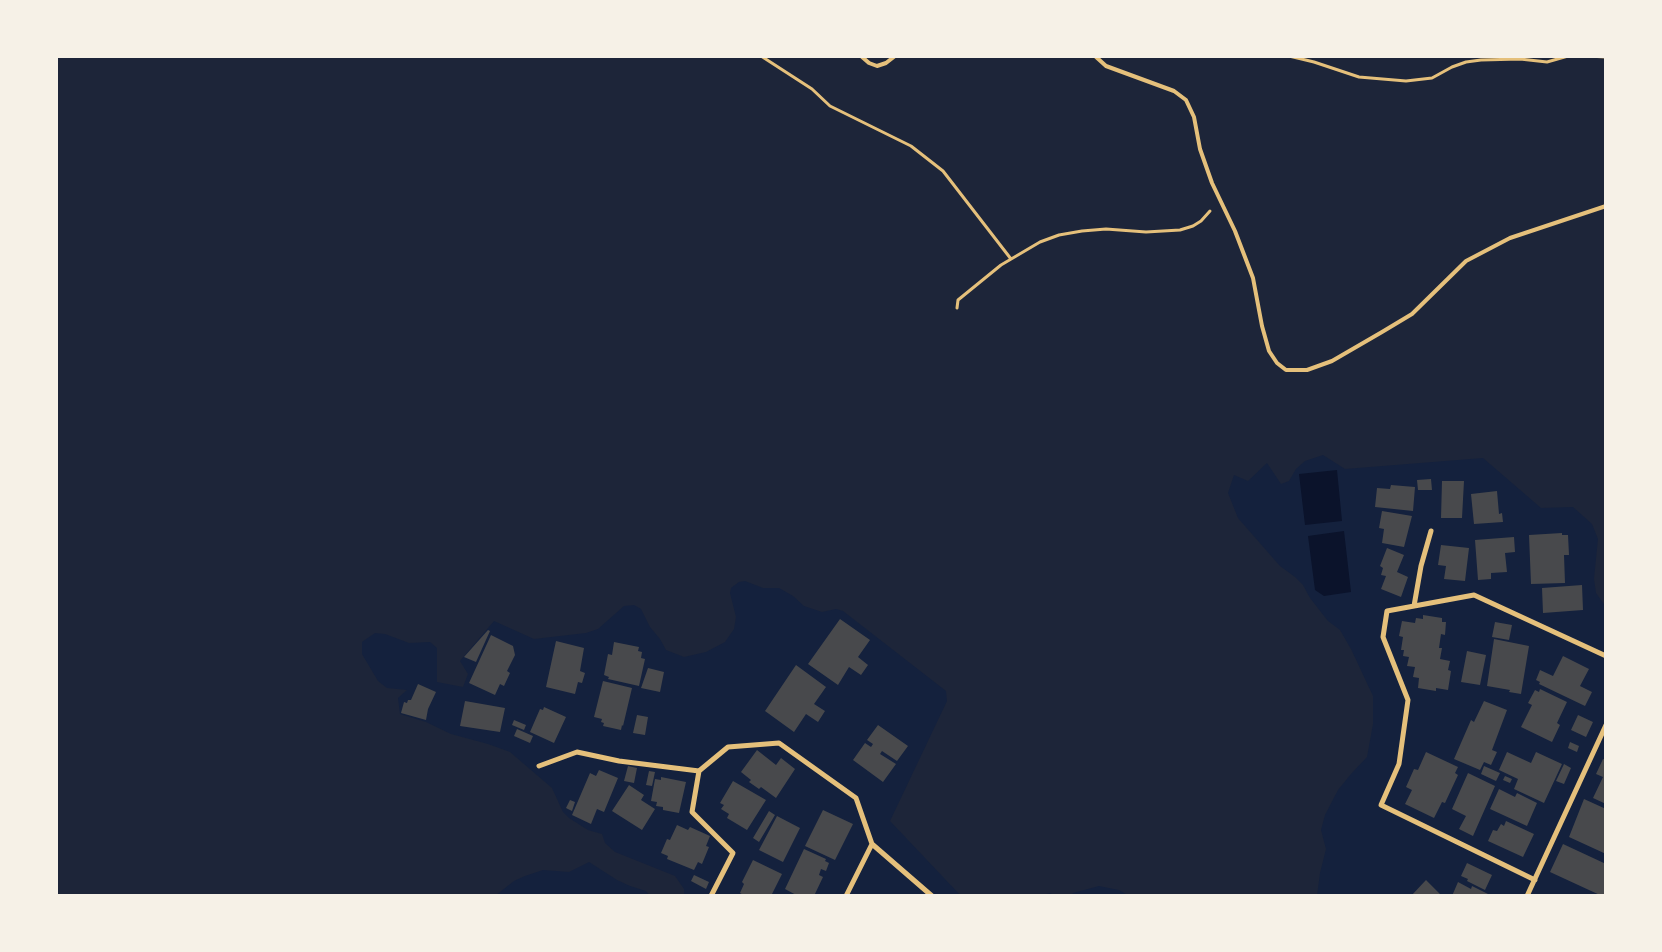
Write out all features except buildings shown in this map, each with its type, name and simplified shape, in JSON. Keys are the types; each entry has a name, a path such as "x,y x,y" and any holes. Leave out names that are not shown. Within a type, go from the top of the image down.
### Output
{"street":[{"path":"1414,606 1421,566 1431,531"},
{"path":"1535,880 1381,805 1399,764 1408,700 1383,637 1387,611 1474,595 1606,656"},
{"path":"1527,896 1606,725"},
{"path":"711,896 733,853 692,812 699,771 728,747 778,744 856,798 872,844 932,896"},
{"path":"539,766 577,752 619,761 699,771"},
{"path":"846,896 872,844"}],"lane":[{"path":"861,56 869,63 877,66 886,63 895,56"},
{"path":"1095,56 1106,66 1174,91 1186,100 1194,117 1200,150 1218,197 1235,231 1252,278 1269,350 1277,363 1286,370 1307,370 1332,361 1390,327 1412,314 1466,261 1510,238 1606,206"}],"path":[{"path":"761,56 812,90 830,106 911,146 943,171 1011,259"},
{"path":"1289,56 1359,77 1406,81 1432,78 1452,67 1474,61 1520,59 1547,62 1568,56"},
{"path":"1588,56 1606,57"},
{"path":"957,308 958,300 1001,265 1040,242 1082,231 1106,229 1146,232 1180,230 1193,226 1200,221 1210,211 1218,197"}],"shaded area":[{"path":"56,56 1606,56 1606,607 1596,593 1594,579 1598,539 1592,524 1573,507 1541,508 1483,458 1345,469 1323,455 1305,461 1296,469 1289,481 1281,484 1267,463 1248,481 1234,475 1228,493 1238,518 1280,566 1303,585 1310,598 1328,621 1340,630 1373,696 1373,724 1367,757 1338,790 1325,815 1321,830 1326,849 1317,896 1129,896 1119,890 1099,886 1073,893 1071,896 1055,896 1050,893 1040,896 961,896 890,821 947,701 946,691 843,611 836,609 822,612 804,606 793,596 779,588 763,588 745,581 739,582 731,588 730,593 736,617 734,629 725,642 706,652 684,657 666,650 650,627 641,609 634,605 624,606 598,629 586,633 534,639 494,621 460,661 468,674 463,687 437,682 437,648 430,642 409,643 385,634 375,633 362,642 362,654 378,681 387,688 407,690 398,698 400,714 426,722 451,734 510,752 552,788 563,812 569,818 588,830 602,834 605,843 615,852 675,876 684,889 684,896 650,896 646,891 617,880 589,862 569,872 543,870 525,876 514,881 495,896 56,896"},
{"path":"1337,470 1342,521 1305,525 1299,474"},
{"path":"1344,531 1351,592 1324,596 1315,590 1308,536"}]}
